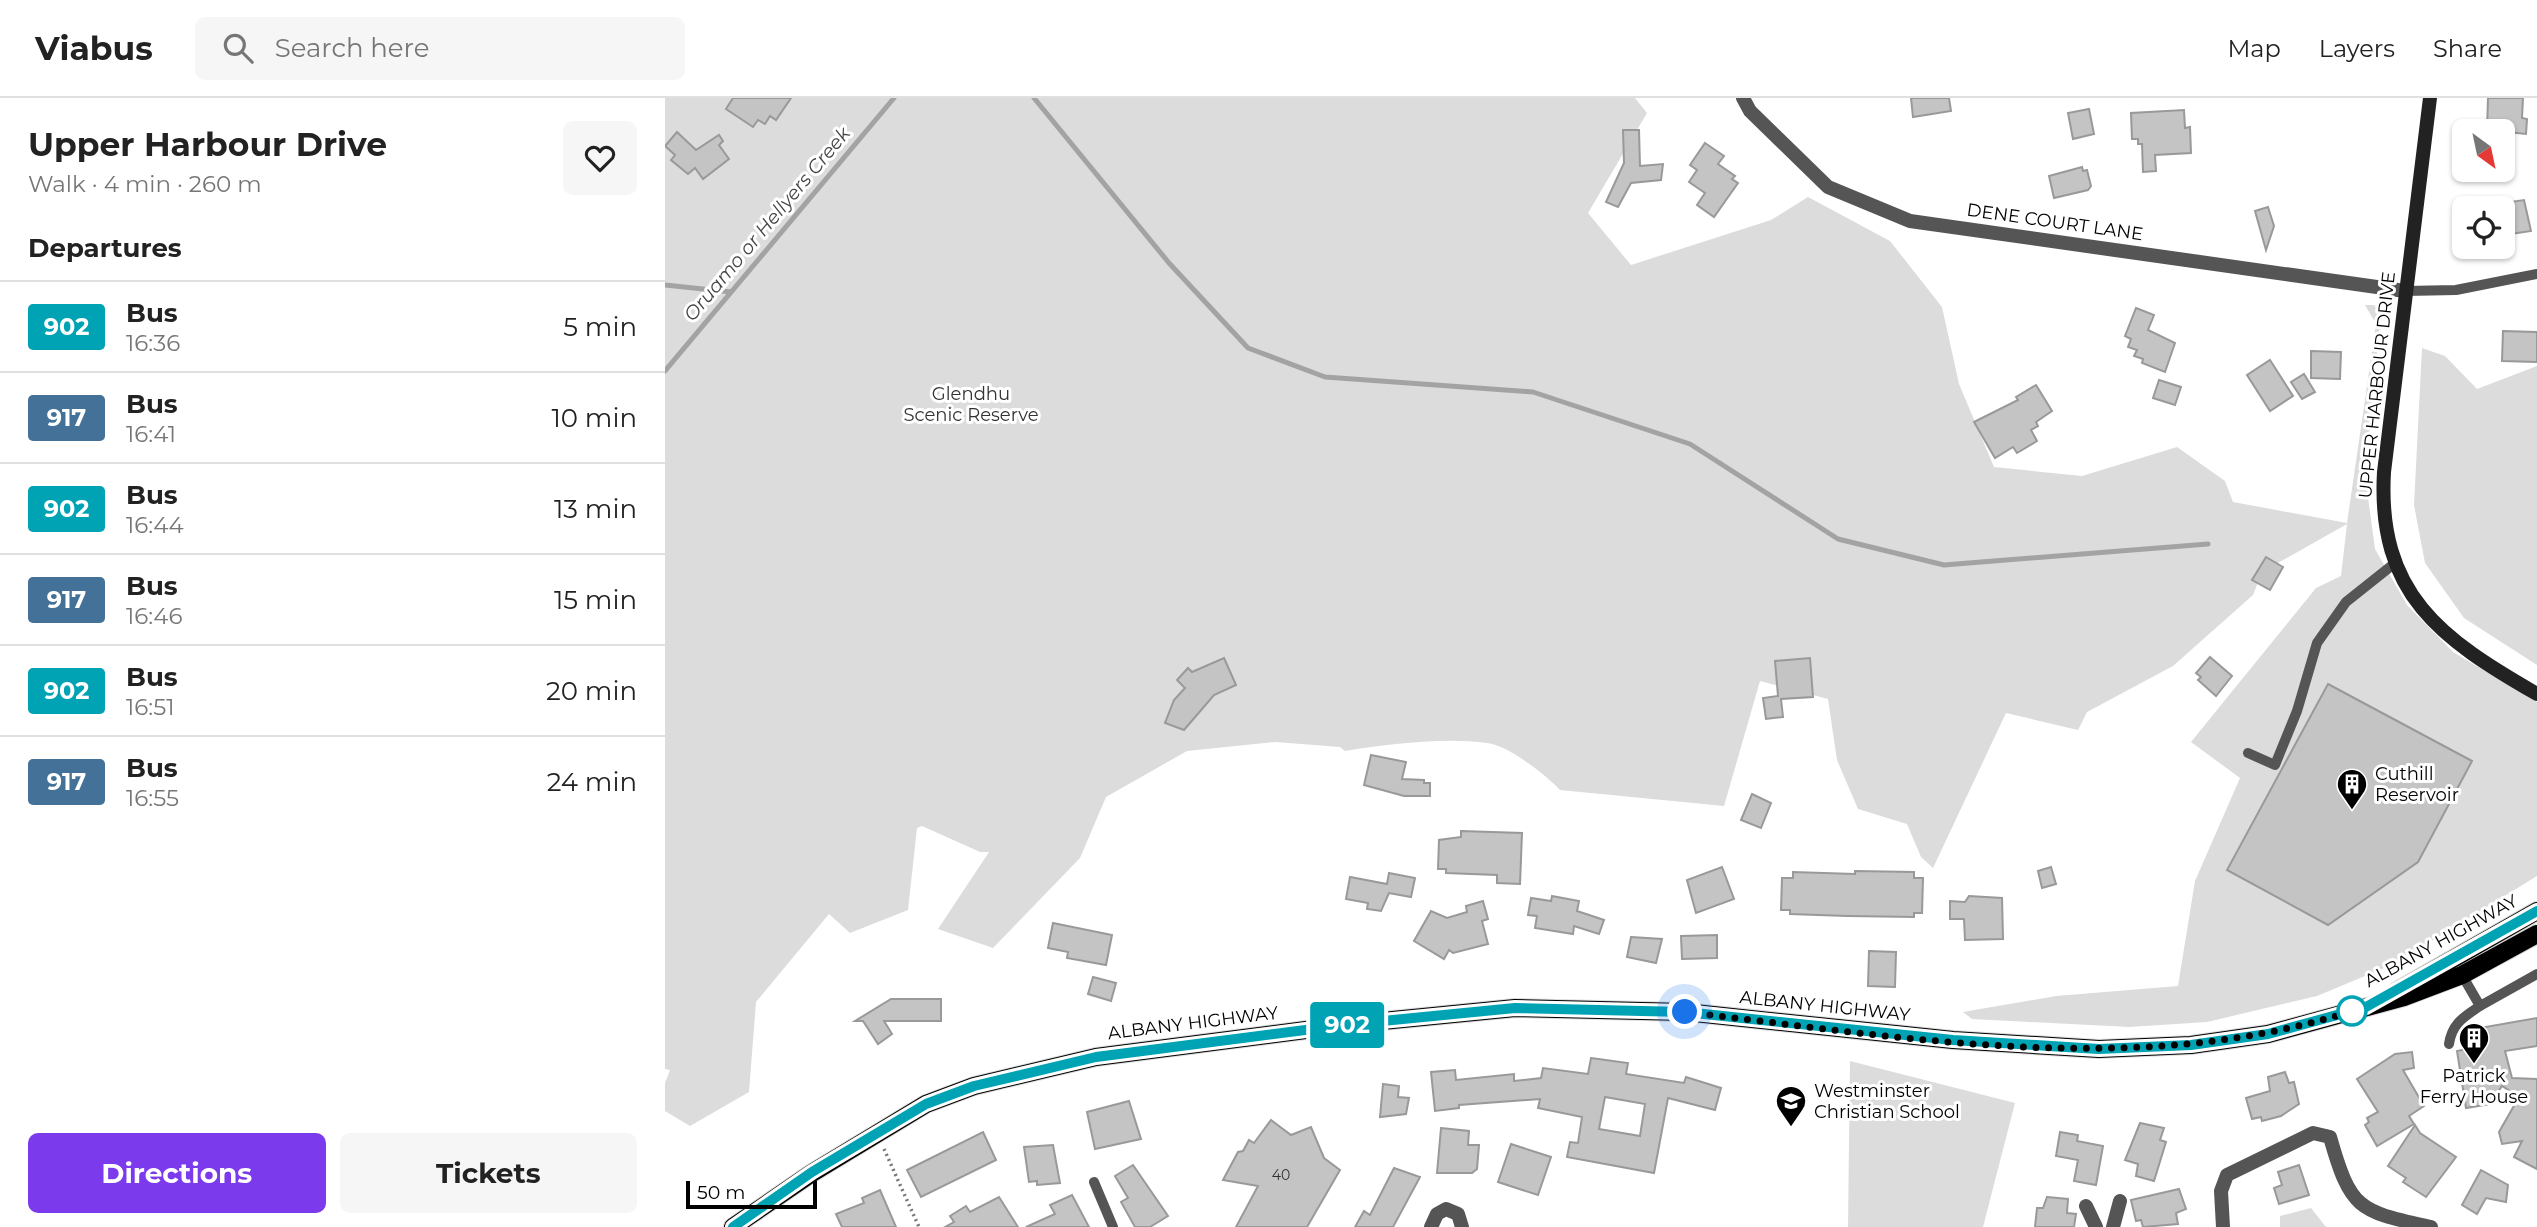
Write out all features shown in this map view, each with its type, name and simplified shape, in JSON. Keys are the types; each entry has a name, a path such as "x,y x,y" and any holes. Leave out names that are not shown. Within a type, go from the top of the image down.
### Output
{"main road":[{"name":"UPPER HARBOUR DRIVE","path":"2430,98 2382,498 2386,533 2395,563 2411,595 2437,627 2470,655 2537,694"},
{"name":"ALBANY HIGHWAY","path":"2366,1007 2537,911"},
{"name":"ALBANY HIGHWAY","path":"733,1227 877,1132 926,1104 974,1086 1096,1057 1352,1024 1515,1008 1685,1012 1953,1040 2099,1049 2191,1045 2268,1034 2366,1007 2462,975 2537,934"}],"street":[{"name":"DENE COURT LANE","path":"1743,98 1751,111 1828,187 1910,221 2405,292"},
{"path":"2223,1227 2221,1191 2227,1175 2313,1133 2330,1137 2346,1187 2367,1210 2431,1227"},
{"path":"2113,1227 2120,1201"},
{"path":"2086,1206 2096,1227"},
{"path":"1431,1227 1437,1214 1446,1209 1458,1214 1462,1227"}],"lane":[{"path":"2405,292 2456,290 2537,274"},
{"path":"2248,753 2275,765 2297,711 2317,643 2346,602 2395,563"},
{"path":"2449,1044 2451,1030 2458,1021 2537,974"},
{"path":"2462,975 2480,1006"},
{"path":"1094,1182 1113,1227"}],"path":[{"path":"877,1132 919,1227"}],"green space":[{"name":"Glendhu Scenic Reserve","path":"665,98 1635,98 1647,113 1588,213 1631,265 1771,220 1808,197 1890,241 1942,307 1959,384 1994,467 2082,476 2177,447 2225,481 2233,502 2347,523 2376,324 2365,305 2374,305 2381,313 2365,475 2375,549 2407,605 2453,652 2537,702 2537,876 2396,963 2317,996 2207,1022 2129,1027 1972,1019 1963,1012 2056,996 2178,986 2195,881 2240,778 2191,742 2316,588 2341,576 2347,524 2262,572 2253,595 2173,666 2087,712 2078,730 2006,713 1933,868 1921,857 1907,824 1858,809 1837,760 1828,699 1760,681 1724,806 1560,790 1516,755 1496,745 1471,741 1397,744 1345,751 1340,747 1275,742 1187,751 1106,797 1080,858 993,948 938,929 989,852 980,852 922,826 917,828 908,910 850,933 829,914 756,1002 749,1092 690,1126 665,1111 665,1083 670,1070 665,1069"},
{"path":"2422,348 2445,356 2477,389 2537,366 2537,665 2464,618 2425,563 2414,505"},
{"path":"1850,1061 2015,1103 1983,1227 1848,1227"},
{"path":"2311,1208 2326,1227 2280,1227 2280,1216"}],"building":[{"path":"733,98 791,98 776,120 770,116 765,124 758,120 753,127 726,109"},
{"path":"1911,98 1949,98 1951,111 1913,117"},
{"path":"2488,98 2523,98 2522,118 2527,119 2526,134 2515,133 2515,119 2487,119"},
{"path":"2089,109 2094,134 2073,139 2068,113"},
{"path":"2184,110 2185,128 2190,127 2191,153 2155,155 2156,171 2143,172 2142,144 2138,144 2138,139 2132,139 2131,113"},
{"path":"1623,130 1639,130 1640,166 1663,164 1661,180 1631,183 1618,207 1606,202 1624,163"},
{"path":"677,132 696,150 719,135 723,141 719,145 729,159 703,179 695,168 688,174 671,160 675,155 665,146"},
{"path":"1705,143 1724,156 1718,164 1735,176 1732,179 1738,183 1714,217 1697,205 1705,193 1689,182 1697,170 1690,165"},
{"path":"2082,167 2083,171 2087,170 2091,186 2088,190 2054,198 2049,176"},
{"path":"2524,200 2531,231 2515,233 2515,201"},
{"path":"2268,207 2274,226 2266,250 2255,211"},
{"path":"2136,308 2154,315 2148,330 2175,343 2165,372 2142,363 2143,359 2134,356 2137,350 2128,347 2131,339 2125,336"},
{"path":"2503,331 2537,332 2537,362 2502,361"},
{"path":"2311,351 2341,352 2340,379 2311,378"},
{"path":"2270,360 2293,396 2270,411 2247,375"},
{"path":"2304,374 2315,392 2302,399 2291,382"},
{"path":"2159,380 2181,387 2175,405 2153,398"},
{"path":"2036,385 2052,411 2036,422 2038,426 2031,430 2037,441 2017,453 2013,447 1995,458 1974,422 2018,400 2016,397"},
{"path":"2266,557 2283,567 2270,590 2252,580"},
{"path":"2210,657 2232,676 2216,696 2198,680 2201,677 2196,673"},
{"path":"1224,658 1236,685 1214,695 1184,730 1165,723 1174,700 1185,688 1177,680 1188,668 1192,672"},
{"path":"1810,658 1813,697 1781,699 1783,717 1766,719 1763,698 1778,696 1775,661"},
{"name":"Cuthill Reservoir","path":"2328,684 2472,761 2418,862 2328,925 2227,870"},
{"path":"1371,755 1406,762 1402,779 1424,780 1424,783 1430,783 1430,796 1404,796 1364,785"},
{"path":"1752,794 1771,803 1761,828 1741,820"},
{"path":"1461,831 1522,833 1520,884 1497,883 1497,875 1446,873 1446,869 1438,869 1439,840 1461,837"},
{"path":"1722,867 1734,899 1696,913 1687,880"},
{"path":"2051,867 2056,884 2042,888 2038,871"},
{"path":"1855,871 1914,872 1914,878 1923,878 1922,913 1914,913 1914,917 1847,916 1790,914 1790,910 1781,910 1782,878 1793,878 1793,872 1855,874"},
{"path":"1389,873 1415,878 1411,897 1389,893 1381,911 1367,909 1368,903 1346,899 1350,877 1387,884"},
{"path":"1552,896 1579,901 1577,911 1604,920 1599,934 1574,926 1573,934 1535,928 1537,916 1528,915 1531,898 1551,901"},
{"path":"1969,896 2002,898 2003,939 1965,940 1964,919 1950,919 1950,901 1965,902"},
{"path":"1483,901 1488,919 1482,921 1488,944 1453,953 1449,950 1444,959 1414,941 1431,911 1447,918 1467,912 1466,906"},
{"path":"1053,923 1112,935 1106,965 1067,958 1068,952 1048,948"},
{"path":"1717,935 1717,958 1682,959 1681,936"},
{"path":"1631,937 1662,939 1656,963 1627,957"},
{"path":"1869,951 1896,952 1895,987 1868,986"},
{"path":"1093,977 1116,983 1111,1001 1088,994"},
{"path":"891,999 941,999 941,1021 884,1021 892,1034 878,1044 863,1021 855,1021"},
{"name":"Patrick Ferry House","path":"2537,1018 2537,1046 2505,1051 2512,1078 2537,1079 2537,1169 2514,1157 2522,1141 2502,1144 2499,1132 2519,1097 2502,1086 2490,1104 2466,1108 2457,1051 2477,1047 2474,1029"},
{"path":"2412,1052 2414,1068 2403,1070 2424,1106 2409,1116 2414,1124 2377,1146 2365,1125 2369,1122 2367,1118 2378,1112 2357,1079 2395,1054"},
{"path":"1591,1058 1628,1063 1626,1074 1684,1083 1686,1077 1721,1088 1715,1110 1668,1098 1654,1173 1567,1157 1570,1142 1578,1143 1582,1117 1538,1108 1540,1099 1459,1105 1459,1108 1435,1111 1431,1072 1455,1070 1456,1080 1514,1074 1514,1081 1541,1078 1543,1068 1588,1074","holes":["1605,1097 1645,1104 1640,1136 1599,1129"]},
{"path":"2285,1072 2289,1083 2294,1082 2299,1104 2281,1116 2262,1121 2261,1117 2252,1119 2246,1098 2270,1091 2268,1077"},
{"path":"1383,1084 1399,1086 1398,1097 1409,1098 1406,1114 1380,1117"},
{"path":"1129,1101 1141,1139 1095,1149 1087,1112"},
{"path":"1271,1120 1291,1135 1311,1127 1324,1158 1340,1170 1307,1227 1236,1227 1258,1186 1223,1180 1238,1152 1243,1151 1249,1140 1254,1143"},
{"path":"2140,1123 2164,1128 2160,1140 2166,1142 2154,1181 2136,1176 2138,1164 2125,1160"},
{"path":"2415,1125 2420,1133 2456,1157 2426,1197 2403,1182 2406,1178 2388,1166"},
{"path":"1441,1128 1469,1131 1468,1145 1479,1145 1477,1169 1472,1173 1437,1173"},
{"path":"983,1132 996,1160 921,1197 907,1170"},
{"path":"2060,1132 2078,1135 2077,1141 2103,1146 2096,1185 2074,1181 2078,1160 2056,1156"},
{"path":"1511,1144 1551,1157 1538,1195 1498,1182"},
{"path":"1053,1145 1060,1183 1037,1185 1037,1181 1029,1182 1024,1147"},
{"path":"1133,1165 1168,1216 1150,1227 1135,1227 1121,1202 1128,1198 1115,1176"},
{"path":"2299,1165 2309,1195 2279,1204 2274,1188 2282,1185 2278,1172"},
{"path":"1394,1168 1420,1177 1393,1227 1355,1227 1364,1211 1370,1215"},
{"path":"2481,1170 2508,1185 2506,1202 2486,1198 2477,1214 2462,1205"},
{"path":"2179,1189 2186,1209 2176,1213 2178,1224 2143,1227 2141,1220 2136,1221 2131,1200"},
{"path":"880,1190 896,1227 842,1227 836,1214 864,1203 862,1198"},
{"path":"1072,1195 1089,1227 1026,1227 1055,1214 1050,1205"},
{"path":"999,1197 1018,1227 945,1227 954,1222 950,1216 966,1206 970,1212"},
{"path":"2047,1197 2068,1199 2067,1213 2076,1214 2074,1227 2035,1227 2037,1208 2043,1208"}],"waterway":[{"name":"Oruamo or Hellyers Creek","path":"665,371 894,98"},
{"path":"1034,98 1169,263 1248,348 1325,377 1533,392 1690,444 1838,539 1944,565 2208,544"},
{"path":"665,285 731,292"}],"bus line":[{"name":"902","path":"733,1227 812,1172 926,1104 974,1086 1096,1057 1352,1024 1515,1008 1685,1012 1953,1040 2099,1049 2191,1045 2268,1034 2366,1007 2537,911"}],"place":[{"name":"Cuthill Reservoir","path":"2352,811"},
{"name":"Patrick Ferry House","path":"2474,1065"},
{"name":"Westminster Christian School","path":"1791,1128"}],"route":[{"path":"1685,1012 1953,1040 2099,1049 2191,1045 2268,1034 2352,1011"}]}
